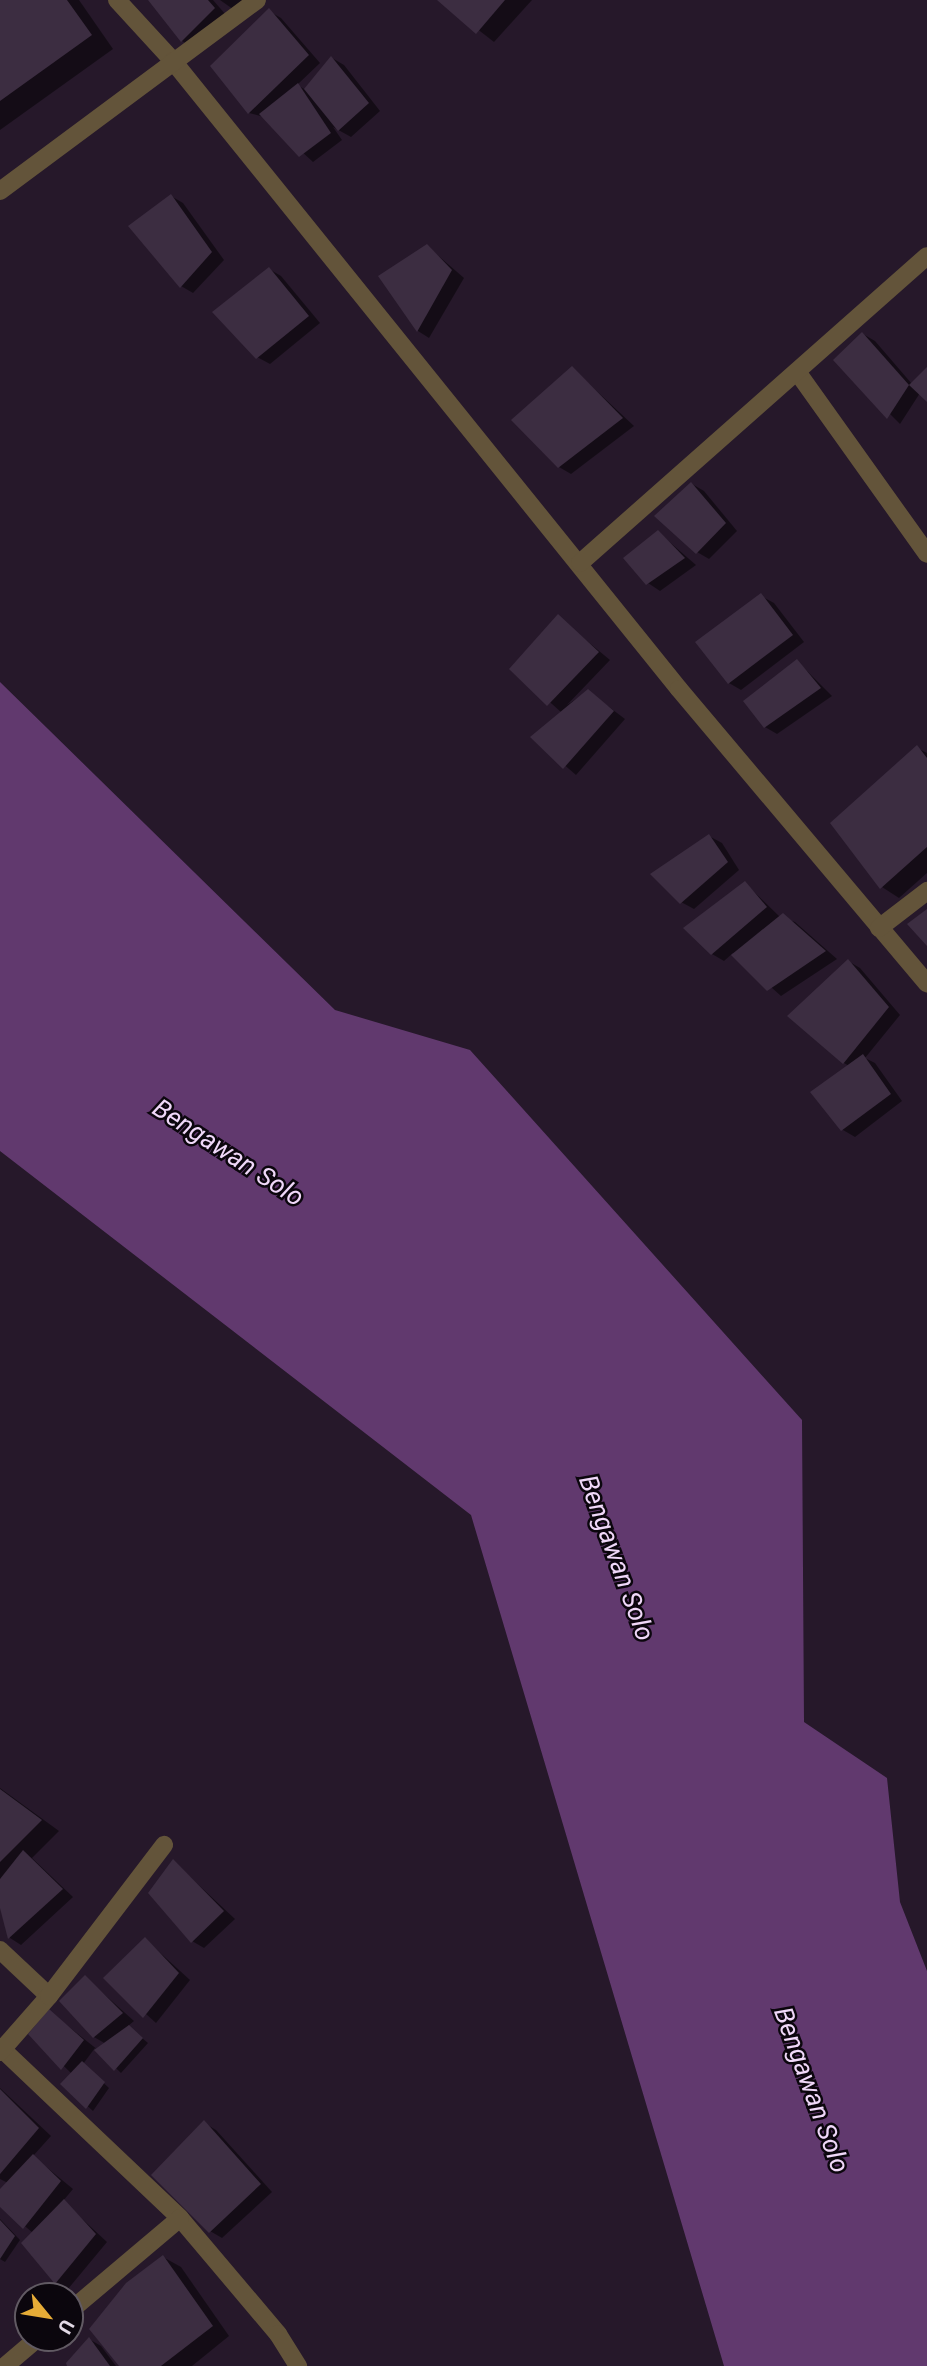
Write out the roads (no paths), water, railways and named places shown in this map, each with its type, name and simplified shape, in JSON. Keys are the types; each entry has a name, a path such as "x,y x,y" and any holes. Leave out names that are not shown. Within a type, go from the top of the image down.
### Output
{"street":[{"path":"117,0 173,61 927,985"},
{"path":"0,191 257,0"},
{"path":"580,563 798,373 927,256"},
{"path":"798,373 927,554"},
{"path":"879,928 927,891"},
{"path":"164,1845 49,1996 1,2051 180,2218 278,2334 298,2366"},
{"path":"0,1950 49,1996"},
{"path":"84,2299 180,2218"},
{"path":"5,2366 22,2352"}],"water":[{"name":"Bengawan Solo","path":"0,682 335,1010 470,1050 802,1420 804,1722 887,1778 900,1902 927,1971 927,2366 724,2366 471,1515 0,1151"}]}
